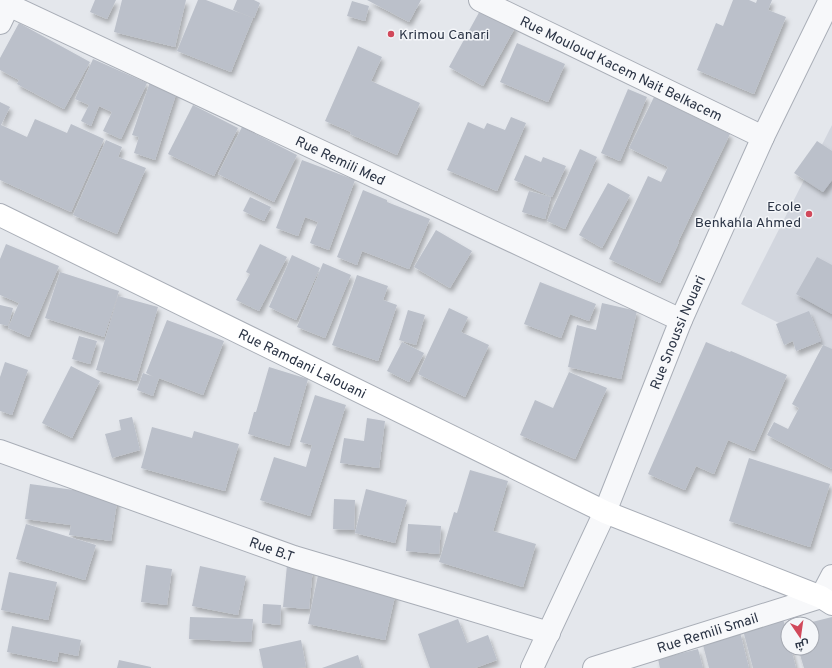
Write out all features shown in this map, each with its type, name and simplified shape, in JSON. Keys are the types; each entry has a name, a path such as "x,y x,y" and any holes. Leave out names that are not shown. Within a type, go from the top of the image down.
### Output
{"street":[{"name":"Rue Mouloud Kacem Nait Belkacem","path":"480,0 763,137"},
{"name":"Rue Snoussi Nouari","path":"532,668 605,512 681,320 763,137 830,0"},
{"name":"Rue Remili Med","path":"5,7 681,320"},
{"name":"Rue Ramdani Lalouani","path":"0,215 605,512 826,600"},
{"name":"Rue B.T","path":"0,451 294,557 549,633"},
{"path":"826,600 832,576"},
{"name":"Rue Remili Smail","path":"594,668 826,600"}],"shaded area":[{"name":"Ecole Benkahla Ahmed","path":"832,125 832,350 741,304"}],"building":[{"path":"95,0 116,0 107,19 90,12"},
{"path":"122,0 186,0 175,47 114,32"},
{"path":"198,0 206,0 253,18 231,72 177,51"},
{"path":"237,0 254,0 260,3 254,18 233,10"},
{"path":"367,0 421,0 409,22"},
{"path":"733,0 749,0 756,3 757,0 772,0 768,10 786,17 754,94 697,70 716,23 723,26"},
{"path":"352,1 369,6 365,21 347,16"},
{"path":"482,7 516,26 483,86 449,67"},
{"path":"19,23 90,62 64,109 17,84 19,80 0,70 0,58"},
{"path":"517,43 565,64 548,102 500,82"},
{"path":"358,46 382,57 371,81 420,103 397,155 325,121"},
{"path":"93,59 147,83 121,139 103,131 112,112 99,106 91,126 81,121 89,105 75,99"},
{"path":"151,79 178,88 155,160 134,153 139,137 132,135"},
{"path":"628,89 647,97 620,161 601,153"},
{"path":"654,97 730,134 660,283 609,259 648,176 661,182 668,167 629,148"},
{"path":"0,102 10,107 1,125 27,137 35,119 67,133 71,124 104,139 71,212 0,180"},
{"path":"193,105 238,128 214,176 168,154"},
{"path":"511,117 526,123 497,191 447,170 468,122 484,129 487,123 505,130"},
{"path":"242,127 297,155 274,202 218,174"},
{"path":"106,140 122,147 118,157 146,168 117,234 73,215"},
{"path":"817,141 832,151 832,180 823,192 794,173"},
{"path":"580,149 597,157 565,229 547,221"},
{"path":"525,155 541,162 543,157 566,166 552,197 514,180"},
{"path":"302,160 355,180 329,250 310,243 318,222 305,217 298,236 276,228"},
{"path":"608,183 630,195 602,248 579,235"},
{"path":"363,190 387,200 387,202 430,219 409,269 362,251 357,265 337,257"},
{"path":"529,191 551,197 545,219 522,212"},
{"path":"250,197 271,207 264,221 243,211"},
{"path":"436,230 472,251 450,288 414,267"},
{"path":"6,244 59,266 29,337 8,328 19,303 0,295 0,259"},
{"path":"260,244 287,257 259,311 236,300 250,274 246,272"},
{"path":"292,255 320,268 296,320 269,307"},
{"path":"817,257 832,265 832,314 796,294"},
{"path":"323,263 351,275 325,338 297,327"},
{"path":"60,272 119,291 104,337 45,318"},
{"path":"357,275 388,286 383,300 397,305 378,361 332,345"},
{"path":"540,282 596,304 589,321 570,314 561,338 524,324"},
{"path":"118,296 158,307 136,381 96,370"},
{"path":"602,303 637,311 621,379 568,367 577,325 596,330"},
{"path":"0,305 13,308 8,326 0,324"},
{"path":"449,308 468,317 461,332 489,345 465,397 418,374"},
{"path":"408,310 425,315 416,345 399,340"},
{"path":"809,311 821,341 796,351 793,341 784,345 776,324"},
{"path":"167,320 224,341 203,395 159,378 153,396 137,390 143,373 154,377 146,373"},
{"path":"79,336 97,341 90,364 72,359"},
{"path":"402,342 424,353 409,382 387,371"},
{"path":"706,342 787,375 754,451 728,440 714,474 696,466 685,490 648,474"},
{"path":"823,345 832,349 832,469 767,435 774,422 788,429 799,408 792,404"},
{"path":"5,362 28,370 12,415 0,411 0,377"},
{"path":"71,366 100,381 72,438 42,423"},
{"path":"269,367 308,379 289,446 248,434"},
{"path":"569,372 607,388 575,459 520,435 535,400 553,408"},
{"path":"315,395 346,405 310,516 260,500 274,457 306,467 312,445 300,442"},
{"path":"132,417 140,450 112,458 105,434 121,430 119,420"},
{"path":"367,418 385,421 379,468 340,463 344,438 364,441"},
{"path":"152,427 192,438 194,431 239,444 225,491 141,468"},
{"path":"749,458 830,484 810,547 729,521"},
{"path":"470,470 508,481 493,531 536,544 523,587 439,562 454,512 457,513"},
{"path":"30,484 118,496 111,541 69,535 71,525 25,519"},
{"path":"366,489 407,500 395,543 355,533"},
{"path":"334,499 355,500 354,530 333,529"},
{"path":"26,524 96,545 85,580 16,559"},
{"path":"408,524 441,526 439,554 406,551"},
{"path":"146,565 172,569 167,605 141,602"},
{"path":"287,565 313,567 309,609 283,607"},
{"path":"200,566 246,576 238,615 192,606"},
{"path":"9,572 57,582 48,620 1,610"},
{"path":"318,575 396,592 385,640 308,624"},
{"path":"263,604 281,605 280,625 262,623"},
{"path":"190,617 253,619 251,642 189,639"},
{"path":"832,617 832,668 804,668 800,656 820,656 820,620"},
{"path":"458,619 467,643 488,635 497,660 475,668 430,668 418,634"},
{"path":"780,620 780,656 793,656 796,668 753,668 743,630"},
{"path":"12,626 81,640 78,656 59,652 57,662 7,652"},
{"path":"740,632 749,668 709,668 702,641"},
{"path":"301,640 306,667 263,668 259,649"},
{"path":"698,649 703,668 660,668 658,659"},
{"path":"358,655 362,668 322,668"},
{"path":"119,660 151,667 151,668 117,668"}],"place":[{"name":"Krimou Canari","path":"391,34"},
{"name":"Ecole Benkahla Ahmed","path":"809,214"}]}
